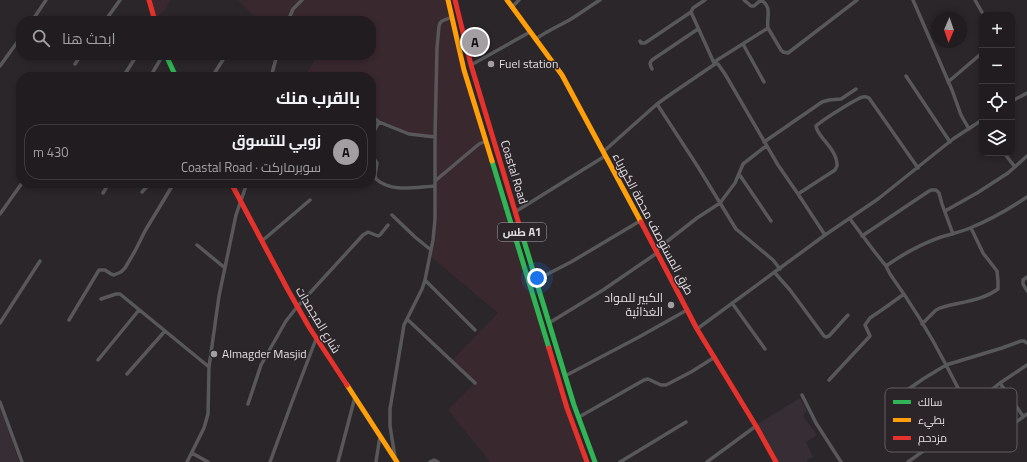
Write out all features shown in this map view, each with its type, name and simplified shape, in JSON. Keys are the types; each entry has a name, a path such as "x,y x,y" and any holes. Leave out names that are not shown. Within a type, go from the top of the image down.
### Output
{"main road":[{"path":"148,0 154,16"},
{"name":"Coastal Road","path":"448,0 464,70 568,408 587,462"},
{"name":"Coastal Road","path":"455,0 471,65 515,212 586,441 595,462"},
{"name":"طرق المستوصف محطة الكهرباء","path":"507,0 562,75 697,329 776,462"},
{"path":"168,60 173,72"},
{"name":"شارع المجمدات","path":"234,188 297,307 316,339 396,460"}],"street":[{"path":"35,16 46,0"},
{"path":"109,16 120,0"},
{"path":"290,16 293,9 302,0"},
{"path":"512,7 519,0"},
{"path":"536,39 551,29 573,18 600,0"},
{"path":"640,41 641,43 645,43 691,12 693,8 705,0"},
{"path":"744,0 750,6 753,6 761,0 763,1 769,10 768,28 783,52 788,52 857,0"},
{"path":"913,0 961,115 969,129"},
{"path":"975,0 982,12"},
{"path":"691,12 714,63 720,66 778,165 825,235"},
{"path":"396,460 390,426 390,409 402,331 425,280 431,250 434,229 437,48 439,26 442,21 452,17"},
{"path":"515,212 604,154 657,104 714,63 768,28"},
{"path":"652,69 650,62 652,60 698,29"},
{"path":"471,65 530,32"},
{"path":"0,66 16,44"},
{"path":"743,44 764,82"},
{"path":"948,82 979,56"},
{"path":"76,64 78,60"},
{"path":"126,72 134,60"},
{"path":"153,72 160,60"},
{"path":"215,72 223,60"},
{"path":"272,72 275,60"},
{"path":"906,76 950,142"},
{"path":"543,327 603,290 656,252 697,218 720,202 735,183 746,161 765,144 822,102 841,99 856,90"},
{"path":"1015,100 1027,93"},
{"path":"798,194 835,170 837,166 836,156 817,130 817,124 865,96 869,98 918,168"},
{"path":"657,104 736,229 773,260 780,269"},
{"path":"376,120 409,134 435,137"},
{"path":"376,128 379,122"},
{"path":"697,329 825,235 878,199 950,142 979,123"},
{"path":"435,180 479,144 486,141"},
{"path":"1006,156 1015,167"},
{"path":"945,211 1008,173 1027,156"},
{"path":"739,174 771,221"},
{"path":"376,179 384,185 400,188 435,186"},
{"path":"0,214 18,188"},
{"path":"103,193 106,188"},
{"path":"142,192 146,188"},
{"path":"69,320 99,270 104,270 114,275 121,272 125,268 171,188"},
{"path":"187,462 204,428 208,414 209,367 216,318 236,215 245,188"},
{"path":"862,236 931,190 938,191 953,234"},
{"path":"886,266 916,248 971,228 993,218 1027,197"},
{"path":"262,241 310,200"},
{"path":"392,215 431,250"},
{"path":"850,219 886,266 904,294 946,365 958,388"},
{"path":"536,280 571,262 640,221"},
{"path":"248,404 261,365 286,321 363,235 368,232 378,236 388,225"},
{"path":"922,324 940,308 970,300 998,289 997,271 983,253 971,228"},
{"path":"197,245 225,268"},
{"path":"0,323 40,261"},
{"path":"775,272 824,336 829,336 848,315"},
{"path":"1027,277 1023,280 1023,284 1027,291"},
{"path":"425,280 475,330"},
{"path":"101,299 120,294 209,367"},
{"path":"829,380 870,336 865,325 870,318 904,294"},
{"path":"732,304 765,349"},
{"path":"98,360 139,310"},
{"path":"566,376 687,310"},
{"path":"407,319 475,383"},
{"path":"128,374 165,331"},
{"path":"270,462 316,339"},
{"path":"910,388 946,365 1021,341 1027,342"},
{"path":"579,417 644,380 648,379 661,385 666,385 715,357"},
{"path":"994,388 1027,365"},
{"path":"1000,383 1004,388"},
{"path":"802,395 816,423 841,462"},
{"path":"338,462 355,398"},
{"path":"0,402 22,462"},
{"path":"1017,405 1025,415 1017,421"},
{"path":"620,462 686,422"},
{"path":"707,462 756,426"},
{"path":"376,462 380,436"},
{"path":"908,462 922,452"},
{"path":"192,453 208,462"},
{"path":"430,462 434,460 438,462"}],"shaded area":[{"path":"149,0 171,0 158,16 154,16"},
{"path":"238,0 448,0 464,70 587,462 490,462 448,410 475,383 450,362 498,313 430,256 433,240 435,138 409,134 376,118 376,72 308,72 314,60 376,60 376,16 254,16"},
{"path":"800,398 807,411 803,416 817,435 806,442 813,457 807,460 808,462 776,462 756,425"},
{"path":"0,406 1,407 19,462 0,462"}],"traffic: fast":[{"path":"168,60 174,72"},
{"path":"492,161 549,348"},
{"path":"521,231 574,405 595,462"}],"traffic: slow":[{"path":"448,0 464,70 492,161"},
{"path":"507,0 562,75 641,222"},
{"path":"347,385 397,462"}],"traffic: jam":[{"path":"149,0 154,16"},
{"path":"455,0 471,65 521,231"},
{"path":"234,188 309,327 347,385"},
{"path":"641,222 697,329 776,462"},
{"path":"549,348 567,408 587,462"}],"place":[{"name":"زوبي للتسوق","path":"475,42"},
{"name":"Fuel station","path":"491,64"},
{"name":"الكبير للمواد الغذائية","path":"671,305"},
{"name":"Almagder Masjid","path":"214,354"}]}
